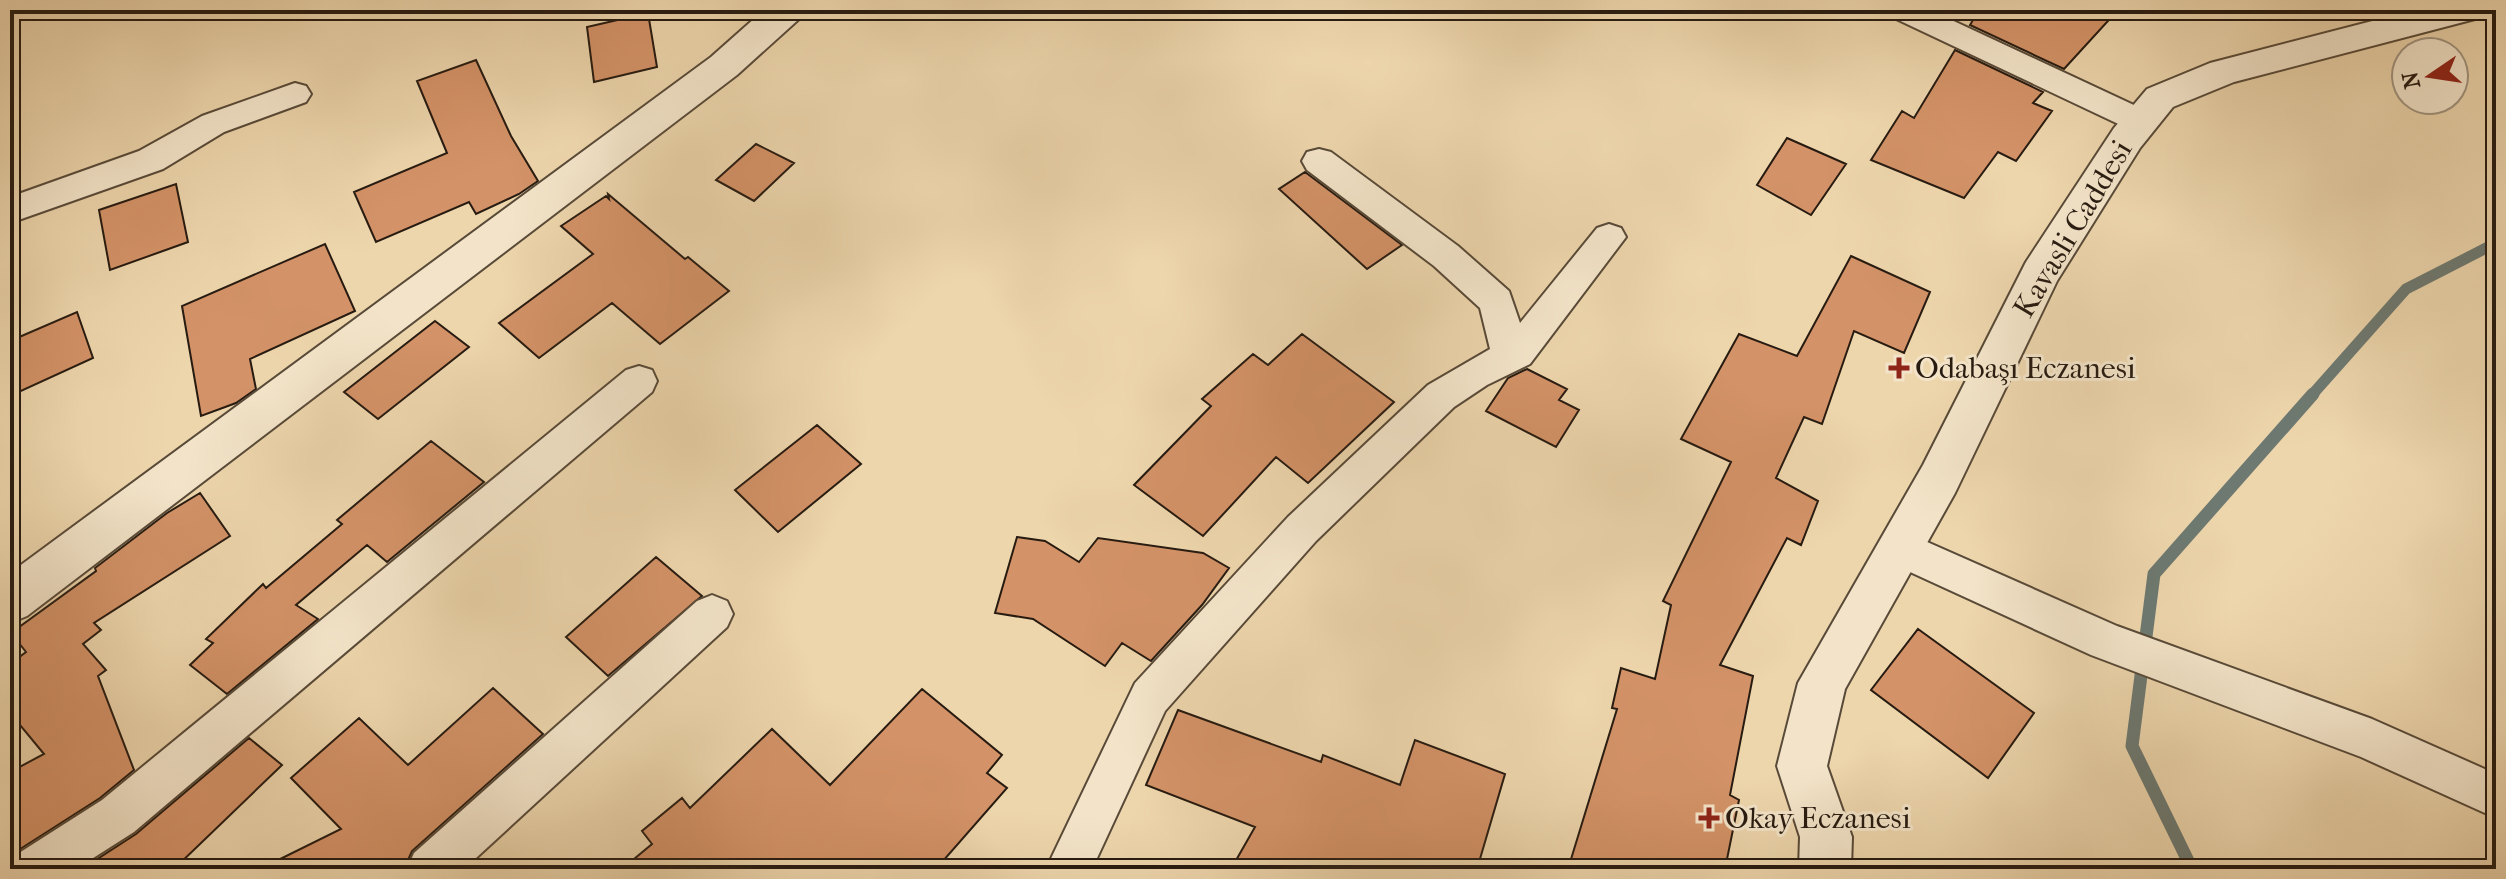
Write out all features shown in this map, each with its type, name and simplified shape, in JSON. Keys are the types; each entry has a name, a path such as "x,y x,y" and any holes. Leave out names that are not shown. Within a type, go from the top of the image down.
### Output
{"street":[{"path":"10,601 724,66 786,10"},
{"path":"1903,10 2140,121"},
{"name":"Kavasli Caddesi","path":"1825,869 1826,837 1802,766 1822,683 1939,479 2040,273 2140,121 2160,98 2223,72 2462,10"},
{"path":"10,210 151,160 213,124 295,94"},
{"path":"1319,161 1446,256 1496,301 1510,357"},
{"path":"1069,869 1150,697 1302,529 1430,407 1474,374 1517,353 1609,237"},
{"path":"35,869 118,816 339,628 639,381"},
{"path":"1900,548 2106,641 2372,740 2496,796"},
{"path":"430,869 712,614"}],"building":[{"path":"1979,10 2118,10 2064,69 1970,25"},
{"path":"648,13 657,67 594,82 587,27"},
{"path":"1955,50 2043,92 2033,103 2052,111 2016,161 1998,152 1964,198 1871,160 1902,111 1914,118"},
{"path":"476,60 511,136 538,181 519,194 476,214 469,202 376,242 354,192 447,153 417,81"},
{"path":"1787,138 1846,164 1811,215 1757,185"},
{"path":"756,144 794,163 754,201 716,180"},
{"path":"1305,172 1402,245 1367,269 1279,189"},
{"path":"176,184 188,242 110,270 99,210"},
{"path":"608,194 685,259 688,257 729,291 660,344 612,303 539,358 499,323 593,254 561,226 606,196 609,199"},
{"path":"325,244 355,311 250,359 256,389 236,403 201,416 182,306"},
{"path":"1851,256 1930,292 1904,353 1854,331 1822,424 1804,417 1776,478 1818,501 1801,545 1787,538 1720,665 1753,676 1730,795 1739,800 1725,869 1568,869 1617,709 1612,708 1621,668 1655,679 1671,605 1663,601 1731,462 1681,439 1739,334 1797,356"},
{"path":"77,312 93,358 10,396 10,341"},
{"path":"435,321 469,347 378,419 344,392"},
{"path":"1302,334 1394,402 1308,483 1276,457 1203,536 1134,485 1211,406 1202,399 1253,354 1268,365"},
{"path":"1527,369 1567,389 1559,400 1579,410 1556,447 1486,411 1508,378"},
{"path":"817,425 861,464 778,532 735,490"},
{"path":"431,441 484,482 387,562 367,545 296,605 318,619 227,694 190,665 213,643 206,639 263,584 266,588 342,524 337,520"},
{"path":"200,493 230,536 94,623 101,630 83,644 106,670 98,676 134,770 100,798 17,851 10,827 10,772 44,754 10,713 10,664 26,652 11,633 96,571 95,568 167,513"},
{"path":"1017,537 1045,541 1079,562 1098,538 1203,553 1229,568 1202,605 1151,661 1122,643 1105,666 1033,619 995,613"},
{"path":"656,557 702,596 608,676 566,637"},
{"path":"1918,629 2034,713 1988,778 1871,690"},
{"path":"493,688 543,734 412,851 404,869 260,869 341,829 291,778 359,718 408,765"},
{"path":"922,689 1002,755 987,773 1007,788 936,869 622,869 652,844 642,831 682,798 690,808 772,729 830,785"},
{"path":"1178,710 1321,762 1323,755 1400,785 1415,740 1505,774 1477,869 1231,869 1255,827 1146,785"},
{"path":"249,738 282,765 174,869 82,869 136,834"}],"waterway":[{"path":"2311,396 2406,289 2496,243"},
{"path":"2192,869 2132,746 2154,574 2313,394"}],"place":[{"name":"Odabaşı Eczanesi","path":"1899,368"},
{"name":"Okay Eczanesi","path":"1709,818"}]}
